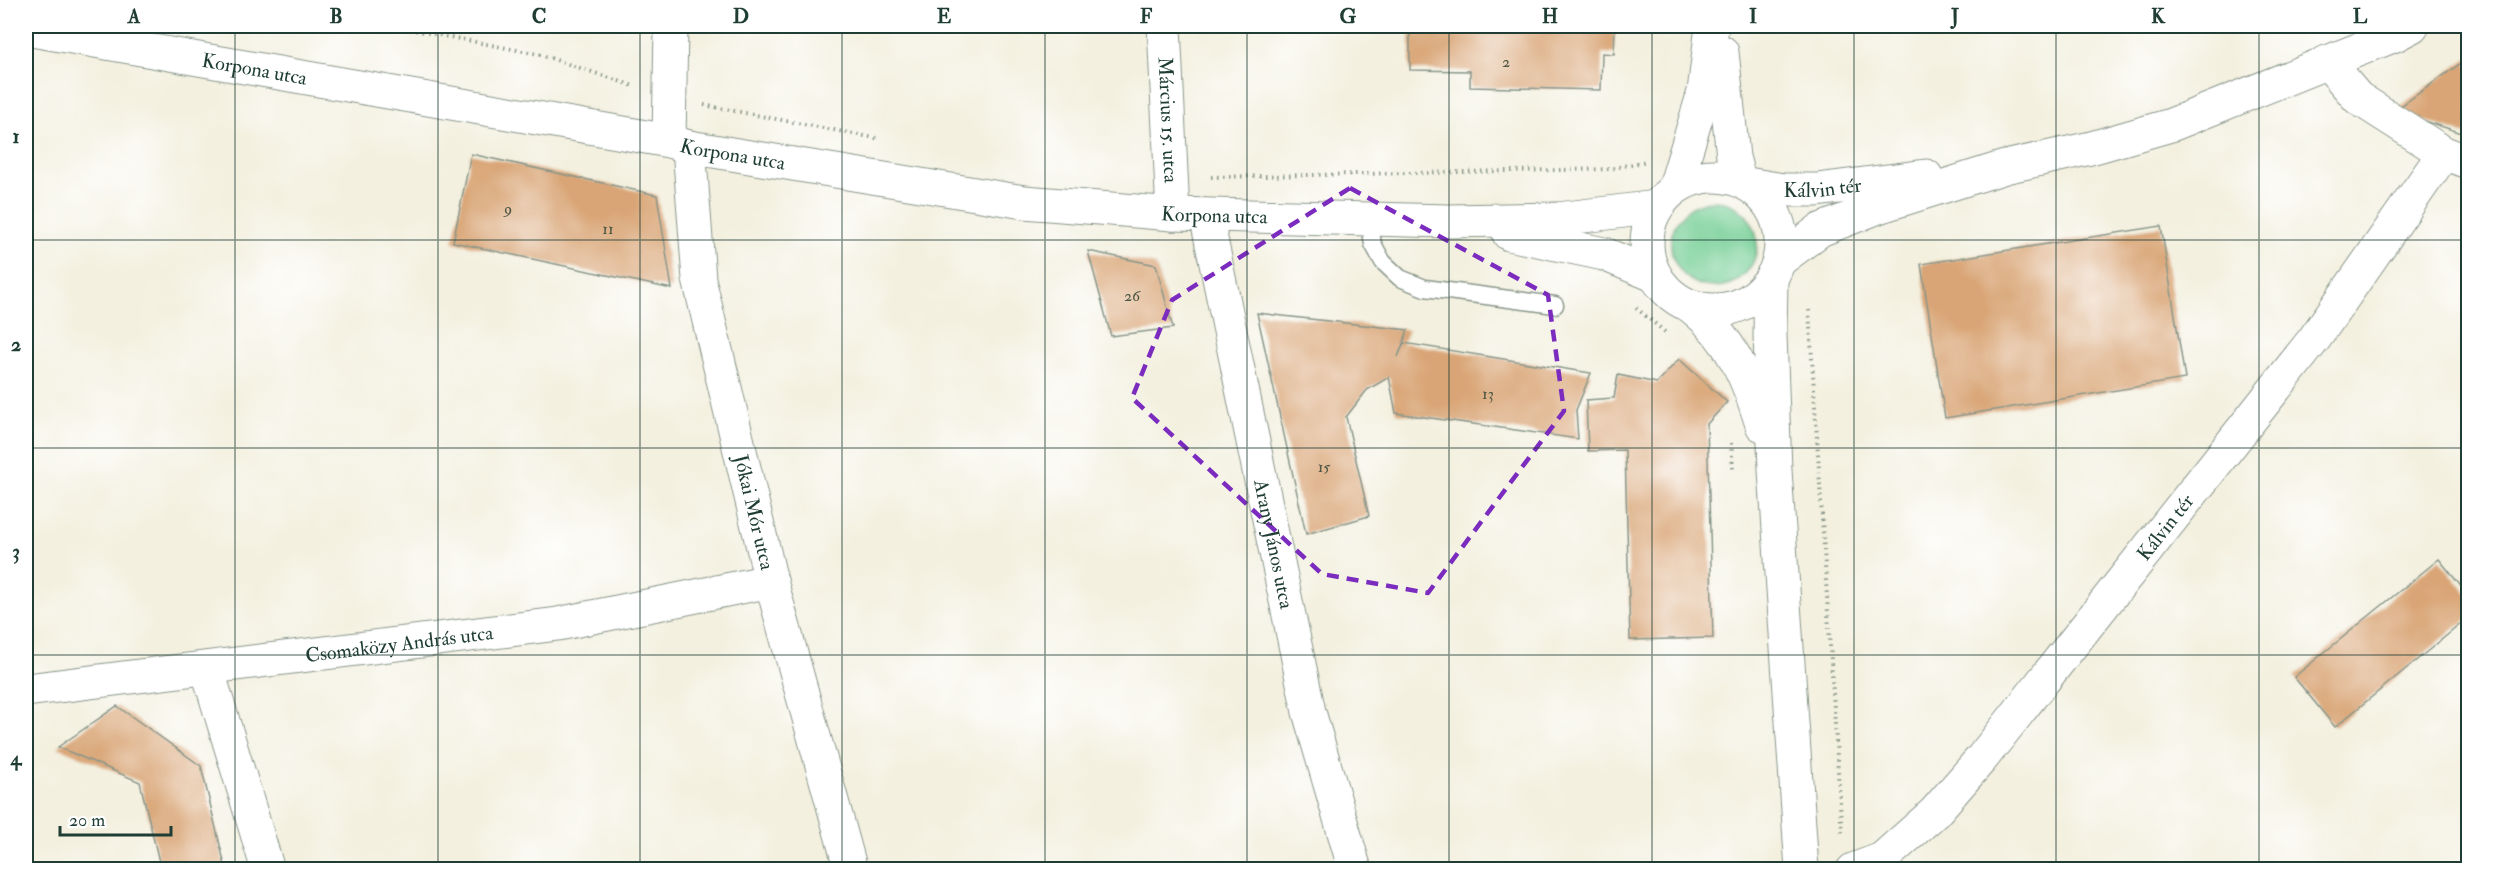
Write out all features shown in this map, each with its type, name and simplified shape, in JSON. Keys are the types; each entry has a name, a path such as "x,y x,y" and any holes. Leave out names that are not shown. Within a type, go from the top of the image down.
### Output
{"street":[{"name":"Jókai Mór utca","path":"671,26 671,98 699,279 771,581 851,870"},
{"name":"Március 15. utca","path":"1164,26 1173,214"},
{"path":"1712,26 1704,92 1666,197 1648,229 1647,252 1654,275 1671,295 1710,321 1735,355 1750,386 1775,470"},
{"path":"1721,26 1730,131 1743,182"},
{"name":"Kálvin tér","path":"1775,269 1820,230 1881,206 2005,167 2091,148 2171,125 2395,35 2412,26"},
{"name":"Korpona utca","path":"26,29 1024,202 1173,214 1448,221 1558,219 1666,197"},
{"name":"Kálvin tér","path":"1848,858 1882,859 1935,812 1982,758 2456,158 2358,99 2327,62"},
{"name":"Kálvin tér","path":"1743,182 1783,190 1816,190 2005,167"},
{"path":"1666,197 1696,178 1717,175 1743,182 1761,195 1772,209 1779,225 1781,242 1775,269 1770,335 1775,470 1802,870"},
{"name":"Arany János utca","path":"1206,215 1309,712 1355,870"},
{"name":"Korpona utca","path":"1448,221 1597,251 1633,264 1654,275"},
{"path":"1693,308 1711,311 1729,309 1746,303 1760,292 1775,269"},
{"name":"Csomaközy András utca","path":"26,690 558,624 771,581"},
{"path":"207,668 268,870"}],"lane":[{"path":"1370,220 1373,244 1383,262 1400,278 1425,288 1555,305"}],"path":[{"path":"392,26 538,54 671,98 892,142"},
{"path":"1172,177 1609,169"},
{"path":"1810,321 1848,858"}],"highlighted area":[{"path":"1350,188 1548,295 1564,411 1428,593 1322,574 1132,398 1172,300"}],"green space":[{"path":"1706,201 1722,201 1745,213 1754,227 1757,244 1754,261 1745,275 1722,287 1706,287 1690,280 1678,268 1671,252 1671,236 1678,220 1690,208"}],"building":[{"path":"1410,26 1615,26 1614,54 1602,53 1601,90 1470,87 1470,71 1410,70"},
{"path":"2468,58 2468,135 2394,111"},
{"path":"471,154 657,195 672,289 453,242"},
{"path":"2161,226 2185,379 1945,418 1921,264"},
{"path":"1088,251 1156,265 1173,328 1111,336"},
{"path":"1257,313 1408,330 1398,357 1404,343 1591,373 1576,410 1578,439 1396,413 1389,377 1367,390 1346,417 1369,516 1306,534"},
{"path":"1679,359 1727,402 1707,424 1713,638 1630,640 1625,450 1588,451 1586,400 1614,398 1618,375 1657,383"},
{"path":"2439,559 2468,595 2468,618 2335,727 2294,677"},
{"path":"117,706 201,766 226,870 161,870 140,782 58,747"}]}
